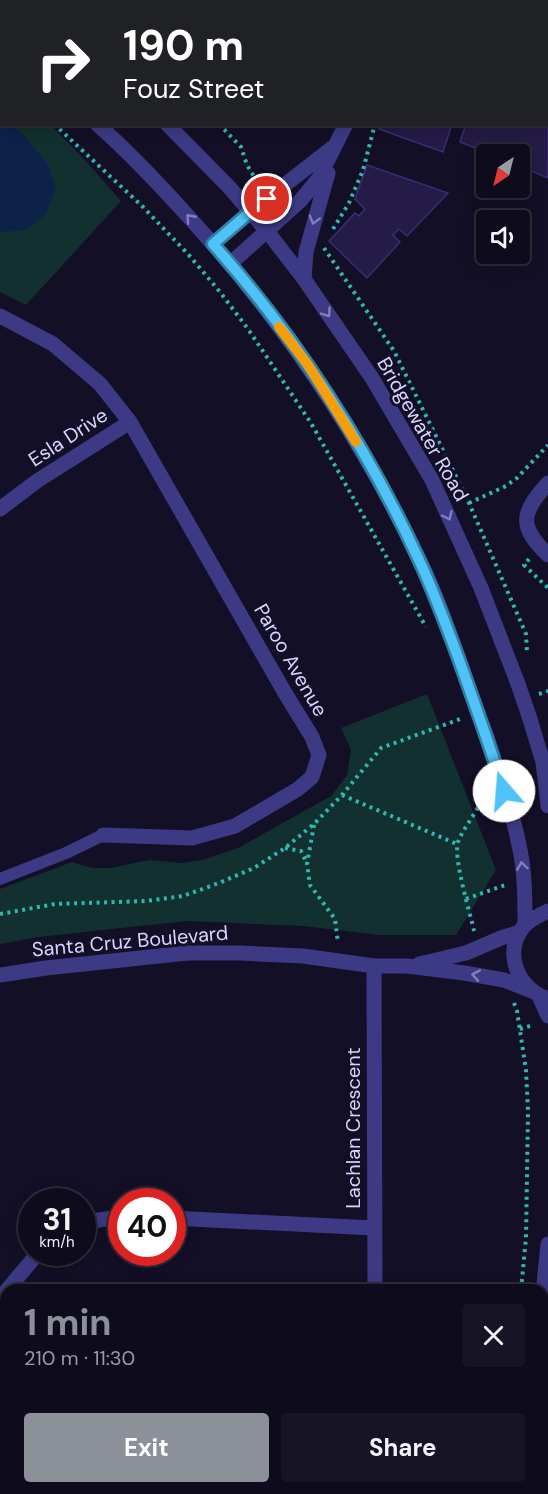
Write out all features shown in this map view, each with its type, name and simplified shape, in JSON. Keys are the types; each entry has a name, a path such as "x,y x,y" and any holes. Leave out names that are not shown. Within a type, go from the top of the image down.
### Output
{"street":[{"path":"99,126 157,182 231,263 254,293 308,365 362,452 398,517 444,618 510,809 524,879 523,928 515,947 514,964 520,979 540,996 548,1016"},
{"name":"Bridgewater Road","path":"169,126 267,231 304,279 372,378 432,480 481,588 518,684 545,762 548,806"},
{"path":"231,263 300,201 320,178 345,126"},
{"path":"213,244 336,144"},
{"path":"304,279 306,252 311,230 336,144"},
{"name":"Paroo Avenue","path":"0,316 53,344 100,384 130,422 312,737 319,755 312,777 298,789 236,826 192,838 103,835"},
{"name":"Esla Drive","path":"0,509 37,481 130,422"},
{"path":"548,483 536,496 527,513 527,528 548,555"},
{"name":"Santa Cruz Boulevard","path":"408,966 466,953 523,928 536,916 548,911"},
{"name":"Santa Cruz Boulevard","path":"0,975 187,953 240,953 303,956 335,962 374,966 408,966 464,973 504,980 540,996"},
{"name":"Lachlan Crescent","path":"374,966 375,1284"},
{"path":"186,1219 374,1228"},
{"path":"544,1284 548,1244"},
{"path":"12,1284 27,1266"}],"lane":[{"name":"Paroo Avenue","path":"0,879 66,854 103,835"}],"path":[{"path":"56,126 142,206 188,254 227,301 311,423 430,637"},
{"path":"221,126 241,147 247,165 267,199"},
{"path":"332,230 349,203 363,170 374,126"},
{"path":"326,239 323,247 394,351 469,503 526,634 527,654"},
{"path":"469,503 506,486 517,478 548,445"},
{"path":"530,697 548,691"},
{"path":"0,914 55,904 146,901 183,896 219,883 254,868 285,848 314,824 342,795 381,748 465,717"},
{"path":"478,948 457,862 457,844 482,803 483,783"},
{"path":"342,795 457,844"},
{"path":"307,864 314,824"},
{"path":"285,848 301,851 307,864 310,885 334,919 338,944 335,962"},
{"path":"511,996 517,1011 526,1070 528,1111 526,1238 522,1284"}],"green space":[{"path":"0,126 52,126 121,201 26,305 0,292"},
{"path":"427,694 496,870 456,935 379,935 303,926 187,921 38,937 0,944 0,889 72,862 92,868 111,868 149,860 181,863 203,860 238,848 331,796 347,775 351,750 341,728"}],"water":[{"path":"0,126 13,126 23,134 47,163 56,188 45,215 27,230 0,232"}],"building":[{"path":"380,126 451,126 443,152 379,129"},
{"path":"465,126 548,126 548,178 530,171 530,144 476,144 476,148 460,142"},
{"path":"367,165 448,193 407,236 399,229 393,235 400,242 367,278 329,241 355,213 359,216 365,209 355,199"}],"slow traffic":[{"path":"279,327 308,365 356,442"}],"route":[{"path":"267,199 213,244 231,263 308,365 362,452 398,517 444,618 504,791"}]}
